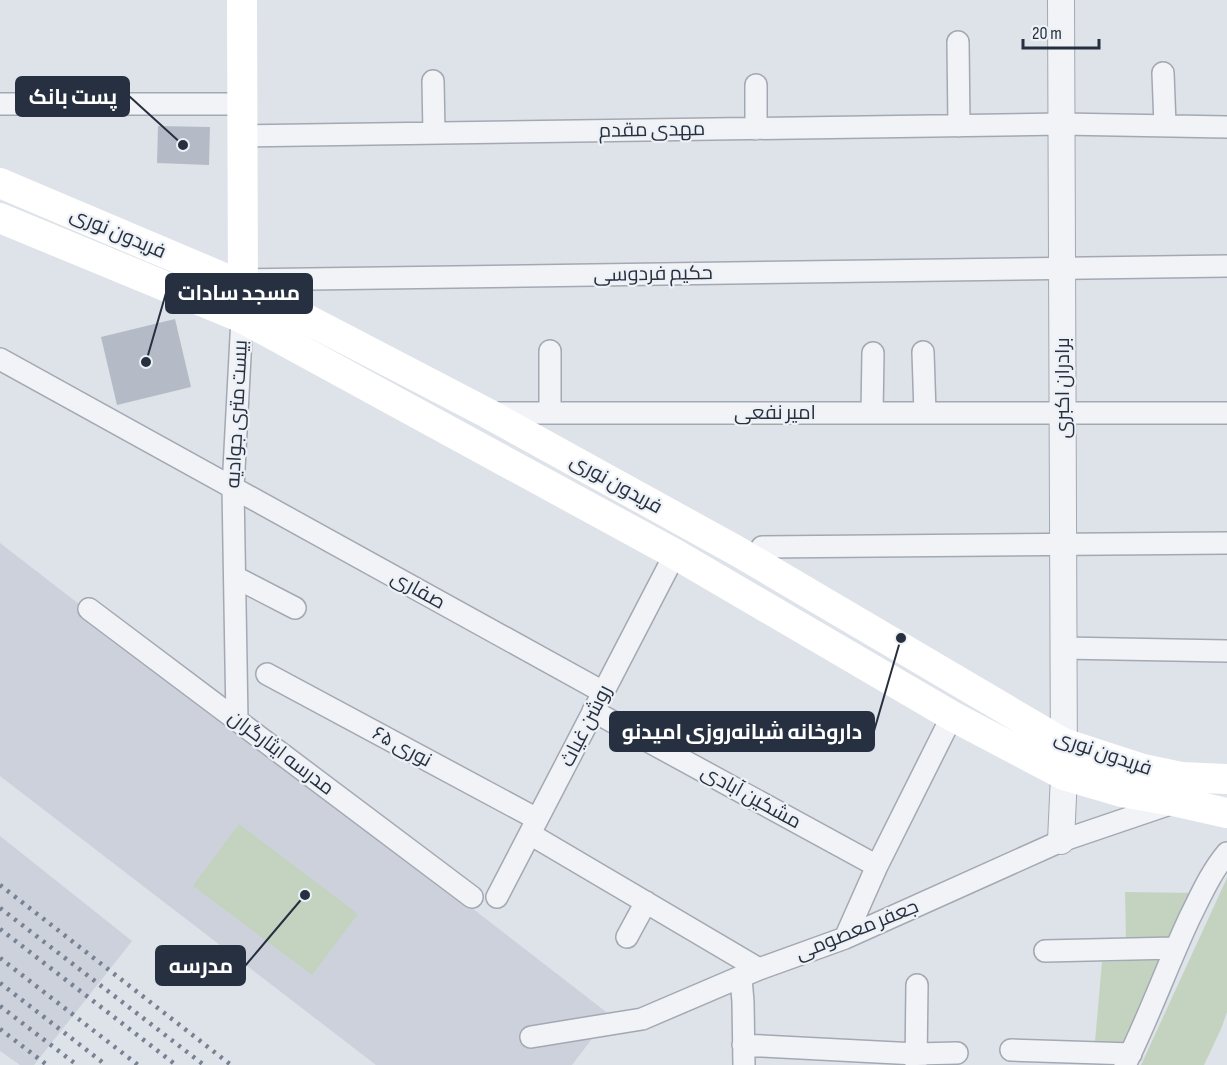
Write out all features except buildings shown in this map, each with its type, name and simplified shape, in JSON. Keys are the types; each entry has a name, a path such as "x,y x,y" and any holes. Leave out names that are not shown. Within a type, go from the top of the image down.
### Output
{"main road":[{"name":"بیست متری جوادیه","path":"242,0 242,318"},
{"name":"فریدون نوری","path":"0,183 243,283 488,412 690,526 1063,743 1143,769 1181,777 1227,779"},
{"name":"فریدون نوری","path":"0,218 242,318 675,554 952,716 1064,775 1122,792 1227,813"},
{"path":"675,554 690,526"},
{"path":"952,716 967,687"}],"street":[{"name":"برادران اکبری","path":"1061,0 1064,775 1061,841"},
{"path":"958,42 959,126"},
{"path":"1163,73 1165,125"},
{"path":"433,81 434,133"},
{"path":"756,85 756,129"},
{"path":"0,104 242,104"},
{"name":"مهدی مقدم","path":"242,136 1062,124 1227,127"},
{"name":"حکیم فردوسی","path":"243,283 1227,266"},
{"name":"بیست متری جوادیه","path":"237,720 233,488 242,318"},
{"path":"549,413 550,351"},
{"path":"872,413 873,352"},
{"path":"923,352 925,413"},
{"name":"صفاری","path":"0,359 603,692"},
{"name":"امیر نفعی","path":"488,412 769,422 872,413 1227,413"},
{"path":"762,547 1227,543"},
{"name":"روشن غیاث","path":"497,897 675,554"},
{"path":"235,577 295,609"},
{"name":"مدرسه ایثارگران","path":"89,609 472,897"},
{"path":"1063,648 1227,651"},
{"name":"نوری ۶۵","path":"267,674 533,826 750,974"},
{"name":"مشکین آبادی","path":"594,711 877,866"},
{"path":"845,938 877,866 952,716"},
{"name":"جعفر معصومی","path":"531,1037 642,1019 704,992 845,938 1061,841 1178,802"},
{"path":"1011,1050 1128,1060 1175,948 1205,886 1227,853"},
{"path":"627,937 646,902"},
{"path":"1046,951 1175,948"},
{"path":"750,974 743,1055 916,1060 957,1053"},
{"path":"916,1060 917,985"}],"shaded area":[{"path":"0,543 610,1015 572,1065 376,1065 0,776"},
{"path":"0,836 132,941 34,1065 20,1065 0,1051"}],"green space":[{"path":"239,824 358,914 312,975 193,886"},
{"path":"1227,878 1227,1012 1221,1029 1204,1065 1141,1065"},
{"path":"1125,892 1195,893 1171,938 1126,940"},
{"path":"1159,960 1124,1043 1095,1042 1102,962"}],"railway":[{"path":"0,885 231,1065"},
{"path":"0,908 204,1065"},
{"path":"0,929 176,1065"},
{"path":"0,958 138,1065"},
{"path":"0,983 106,1065"},
{"path":"0,1006 77,1065"},
{"path":"0,1029 47,1065"}],"place":[{"name":"پست بانک","path":"183,145"},
{"name":"مسجد سادات","path":"146,362"},
{"name":"داروخانه شبانه‌روزی امیدنو","path":"901,638"},
{"name":"مدرسه","path":"305,895"}]}
